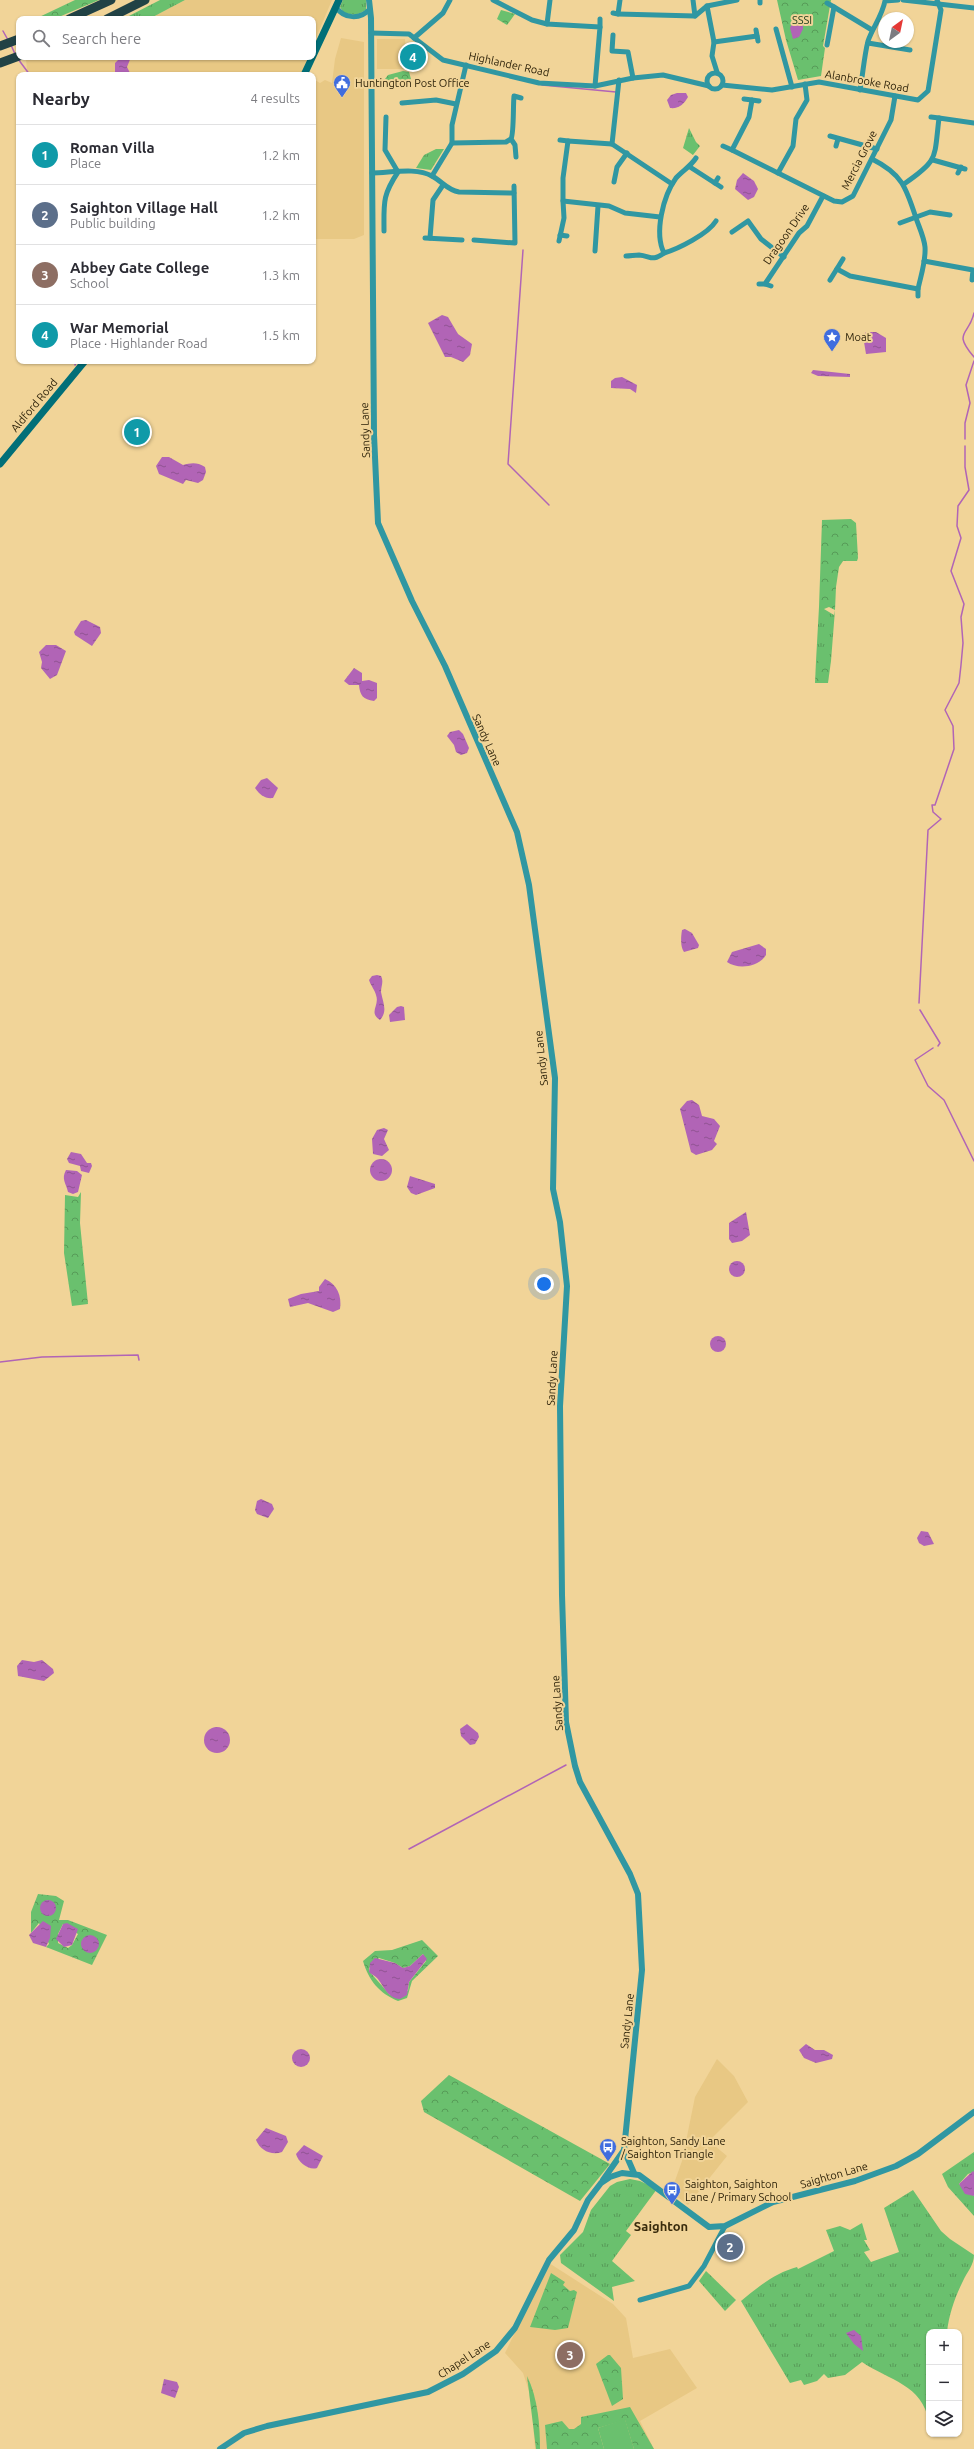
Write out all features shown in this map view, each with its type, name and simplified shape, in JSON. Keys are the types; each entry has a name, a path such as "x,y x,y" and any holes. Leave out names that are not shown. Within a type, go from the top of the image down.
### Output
{"highway":[{"path":"76,16 111,0"},
{"path":"113,16 145,0"},
{"path":"0,46 15,41"},
{"path":"3,62 16,57"}],"main road":[{"path":"316,50 339,0"},
{"path":"305,72 311,60"},
{"name":"Aldford Road","path":"0,464 83,364"}],"street":[{"name":"Sandy Lane","path":"369,0 371,33 374,435 378,523 412,601 445,666 517,832 529,884 555,1078 553,1189 560,1222 568,1286 560,1406 562,1595 566,1722 574,1766 580,1782 630,1874 638,1894 642,1970 624,2150 634,2173"},
{"path":"414,38 443,13 450,0"},
{"path":"493,0 532,20 547,24 600,27"},
{"path":"547,24 550,0"},
{"path":"620,0 616,14 695,16 707,6 737,0"},
{"path":"693,0 695,16"},
{"path":"860,90 868,43 872,30 883,12 884,1 898,0"},
{"path":"903,0 926,4 937,2 974,8"},
{"name":"Alanbrooke Road","path":"708,84 716,89 723,82 772,90 819,82 918,100 928,91 941,10 937,2"},
{"path":"827,3 872,30"},
{"path":"707,6 714,42 712,56 716,71 723,82"},
{"path":"336,7 342,14 355,17 363,16 370,10"},
{"path":"827,45 834,7"},
{"path":"595,86 600,20"},
{"path":"776,29 792,86"},
{"path":"714,42 757,38 756,30"},
{"name":"Highlander Road","path":"371,33 409,34 444,60 539,82 595,86 619,80 663,75 698,84 708,84"},
{"path":"613,35 612,51 628,52 634,78"},
{"path":"868,43 910,50"},
{"path":"432,176 452,142 452,125 466,65"},
{"path":"708,84 709,75 716,71"},
{"path":"612,144 619,80"},
{"path":"778,173 794,146 796,119 807,100 805,84"},
{"path":"452,142 506,142 511,139 513,135 512,95 521,98"},
{"name":"Mercia Grove","path":"723,146 823,196 834,201 842,202 849,199 877,149 891,120 895,96"},
{"path":"744,99 759,101"},
{"path":"402,103 436,100 456,104"},
{"path":"732,150 749,117 752,100"},
{"path":"386,117 385,150 398,172"},
{"path":"931,117 952,117 974,123"},
{"path":"904,184 924,170 933,160 939,118"},
{"path":"830,136 877,149"},
{"path":"511,139 515,146 516,157"},
{"path":"836,146 838,139"},
{"path":"560,140 612,144 672,184"},
{"path":"568,141 563,178 564,218 559,238 568,236"},
{"path":"614,182 627,153"},
{"path":"664,253 660,217 664,200 672,184 690,167 696,158"},
{"path":"872,159 892,171 904,184 916,218 925,246 918,296"},
{"path":"933,160 963,168 958,173"},
{"path":"690,167 721,187"},
{"path":"384,231 384,199 387,189 398,172"},
{"path":"372,173 423,173 432,176 451,191 514,193"},
{"path":"715,184 718,178"},
{"path":"443,185 433,200 427,238 462,240"},
{"path":"514,186 515,243"},
{"name":"Dragoon Drive","path":"765,284 776,265 784,257 799,233 807,226 823,196"},
{"path":"563,201 609,206 625,212 660,217"},
{"path":"595,251 598,206"},
{"path":"900,223 924,214 950,215"},
{"path":"732,232 750,219 761,240 784,257"},
{"path":"626,256 638,255 647,258 655,258 693,240 710,229 716,221"},
{"path":"474,240 520,244"},
{"path":"830,280 843,259"},
{"path":"924,261 974,267 972,280"},
{"path":"837,269 850,276 918,289"},
{"path":"759,284 771,286"},
{"name":"Saighton Lane","path":"725,2226 773,2202 856,2181 896,2166 918,2154 974,2112"},
{"name":"Chapel Lane","path":"220,2449 244,2432 428,2392 463,2374 496,2351 515,2328 549,2260 574,2230 588,2200 624,2150"},
{"path":"601,2183 610,2177 634,2173 652,2183 709,2227 725,2226"},
{"path":"640,2300 688,2286 704,2266 725,2226"}],"shaded area":[{"path":"185,0 332,0 316,38 316,16 155,16"},
{"path":"341,38 364,42 364,235 354,239 316,239 316,81 320,83 325,80 332,83 335,59"},
{"path":"377,39 405,39 406,69 377,69"},
{"path":"26,60 307,60 302,72 28,72"},
{"path":"717,2059 734,2076 748,2102 709,2141 727,2156 688,2205 671,2192 682,2161 695,2097"},
{"path":"549,2263 613,2304 626,2318 633,2358 670,2349 697,2388 640,2421 654,2449 535,2449 531,2397 523,2373 505,2353"}],"green space":[{"path":"75,0 99,0 61,16 41,16"},
{"path":"160,0 185,0 155,16 129,16"},
{"path":"343,0 366,0 366,10 356,15 344,13 340,7"},
{"name":"SSSI","path":"777,0 831,0 823,46 825,48 821,76 798,80 786,40"},
{"path":"501,10 515,14 507,25 497,19"},
{"path":"403,71 409,72 411,79 398,88 388,86 385,79 388,75"},
{"path":"689,128 696,142 700,146 693,155 683,148"},
{"path":"436,149 444,149 431,170 416,168 424,155"},
{"path":"851,519 856,523 857,561 843,561 839,567 835,610 829,607 819,607 822,520"},
{"path":"819,607 829,607 824,609 834,615 835,610 831,661 816,661"},
{"path":"816,661 831,661 828,683 815,683"},
{"path":"81,1192 80,1223 88,1304 72,1306 64,1253 65,1195 78,1197"},
{"path":"38,1894 56,1896 64,1901 59,1920 68,1920 107,1935 92,1965 46,1947 49,1944 39,1923 31,1933 31,1912","holes":["63,1924 78,1934 72,1945 68,1948 58,1943 58,1934"]},
{"path":"422,1940 438,1956 412,1981 407,1998 398,2001 385,1994 376,1986 368,1975 363,1961 375,1951 392,1950","holes":["423,1954 426,1961 409,1982 408,1991 390,1995 369,1971 369,1968 379,1958 395,1963 403,1968 410,1966"]},
{"path":"449,2075 610,2164 580,2201 424,2112 421,2101"},
{"path":"974,2152 974,2172 968,2174 959,2184 974,2196 974,2216 948,2187 942,2174"},
{"path":"630,2179 640,2181 657,2189 626,2231 631,2235 612,2261 635,2281 612,2287 614,2301 561,2263 560,2255 583,2232 591,2210 610,2186 617,2182"},
{"path":"913,2190 941,2231 974,2255 972,2265 955,2299 947,2329 926,2329 926,2412 920,2399 912,2391 894,2379 862,2362 845,2375 828,2378 824,2374 817,2381 804,2385 801,2380 790,2383 741,2301 760,2286 781,2273 797,2267 798,2269 834,2251 826,2230 840,2226 850,2230 862,2223 867,2240 864,2240 870,2250 864,2252 871,2262 899,2252 884,2208"},
{"path":"706,2271 736,2300 725,2311 699,2281"},
{"path":"551,2273 565,2282 563,2285 570,2291 574,2290 577,2292 568,2328 555,2330 530,2327"},
{"path":"610,2355 621,2368 623,2399 612,2406 596,2364"},
{"path":"527,2376 534,2393 536,2403 540,2431 540,2449 536,2449"},
{"path":"630,2407 654,2449 634,2449 625,2420 598,2428 604,2449 547,2449 545,2425 562,2421 569,2429 574,2429 581,2424 581,2417"},
{"path":"625,2419 634,2449 604,2449 598,2428"}],"water":[{"path":"797,19 803,22 803,29 799,37 793,39 790,28 793,21"},
{"path":"118,60 130,60 127,67 130,72 115,72 115,63"},
{"path":"686,93 688,97 681,106 670,108 667,100 671,95"},
{"path":"743,173 754,181 758,189 754,197 748,200 735,189 737,180"},
{"path":"442,315 448,317 458,334 472,344 470,355 463,362 451,357 445,357 428,323"},
{"path":"866,332 876,332 886,338 886,352 866,354 863,336"},
{"path":"813,370 850,374 850,377 818,376 811,373"},
{"path":"622,377 637,385 636,393 630,389 611,388 611,381 615,378"},
{"path":"162,457 169,457 183,465 194,463 205,467 206,472 203,480 198,483 186,480 183,484 159,474 156,466"},
{"path":"86,620 100,627 101,633 92,646 75,635 74,632 81,621"},
{"path":"46,645 56,645 66,651 57,675 50,679 41,668 42,662 39,652"},
{"path":"354,668 362,673 362,681 369,680 377,683 377,698 374,701 363,696 360,692 359,685 349,685 344,681"},
{"path":"459,730 463,734 469,748 467,753 461,755 456,752 454,745 447,736 450,732"},
{"path":"267,778 278,788 273,798 263,796 255,788 261,780"},
{"path":"685,929 692,933 699,945 698,948 684,952 681,938 682,930"},
{"path":"759,944 766,949 766,955 763,959 753,965 737,966 727,962 732,952"},
{"path":"372,976 381,976 382,978 381,992 384,1007 384,1013 380,1020 375,1014 377,999 375,991 369,980"},
{"path":"397,1007 404,1007 405,1020 390,1022 389,1015"},
{"path":"692,1100 699,1105 702,1116 714,1119 720,1126 714,1141 717,1144 712,1150 696,1155 691,1152 680,1109 687,1101"},
{"path":"384,1128 388,1130 384,1139 389,1150 382,1156 373,1154 372,1139 377,1130"},
{"path":"71,1152 81,1154 87,1163 91,1163 92,1166 89,1173 81,1171 80,1166 69,1163 67,1159"},
{"path":"381,1159 389,1162 392,1170 389,1178 381,1181 373,1178 370,1170 373,1162"},
{"path":"66,1170 77,1171 82,1175 78,1192 73,1194 68,1192 64,1179"},
{"path":"410,1176 435,1184 435,1188 416,1195 411,1193 407,1187"},
{"path":"746,1212 750,1235 742,1241 732,1243 729,1239 729,1223"},
{"path":"734,1261 740,1261 745,1266 743,1275 740,1277 734,1277 729,1272 729,1266"},
{"path":"325,1279 333,1284 338,1291 340,1309 333,1312 308,1303 290,1307 288,1299 301,1294 319,1291 319,1287"},
{"path":"718,1336 724,1338 726,1344 724,1350 718,1352 712,1350 710,1344 712,1338"},
{"path":"261,1499 272,1504 274,1509 268,1518 257,1514 255,1510 257,1501"},
{"path":"921,1531 928,1532 934,1544 924,1546 919,1543 917,1538"},
{"path":"22,1660 34,1662 42,1660 53,1669 54,1673 44,1681 18,1676 17,1666"},
{"path":"467,1724 478,1733 479,1737 475,1744 470,1745 461,1736 460,1729"},
{"path":"217,1727 226,1731 230,1740 226,1749 217,1753 208,1749 204,1740 208,1731"},
{"path":"45,1900 51,1900 56,1905 54,1914 51,1916 45,1916 40,1911 40,1905"},
{"path":"43,1921 51,1926 50,1938 46,1947 33,1943 29,1935"},
{"path":"67,1923 78,1929 72,1945 64,1947 56,1939 63,1924"},
{"path":"90,1935 94,1936 98,1940 98,1948 94,1952 90,1953 86,1952 82,1948 81,1944 82,1940 86,1936"},
{"path":"423,1954 427,1959 409,1982 407,1995 400,1999 389,1994 377,1978 369,1972 370,1963 375,1958 395,1963 403,1968 410,1966"},
{"path":"806,2044 815,2050 824,2050 833,2055 832,2059 816,2063 804,2058 799,2050"},
{"path":"301,2049 307,2052 310,2058 307,2064 301,2067 295,2064 292,2058 295,2052"},
{"path":"266,2128 286,2136 288,2142 282,2152 270,2153 258,2144 256,2140"},
{"path":"304,2145 323,2156 317,2168 314,2169 307,2167 301,2163 297,2157 296,2154"},
{"path":"973,2171 974,2196 965,2194 959,2184"},
{"path":"854,2330 861,2336 863,2351 854,2344 846,2333"},
{"path":"164,2379 177,2382 179,2387 175,2398 161,2393"}],"waterway":[{"path":"3,31 8,40"},
{"path":"11,45 15,54"},
{"path":"19,60 28,72"},
{"path":"542,85 616,92"},
{"path":"523,250 508,464 549,505"},
{"path":"974,313 963,338 967,349 974,357"},
{"path":"965,439 965,423 970,403 966,385 974,361"},
{"path":"919,1003 928,830 941,819 933,812 932,805 935,805 954,749 953,726 945,710 959,683 963,643 961,617 964,604 951,571 961,538 957,526 958,506 969,490 965,467 965,446"},
{"path":"920,1010 940,1043 938,1046"},
{"path":"933,1048 915,1060 928,1086 944,1100 974,1161"},
{"path":"0,1362 42,1357 138,1355 139,1360"},
{"path":"409,1849 566,1765"}],"place":[{"name":"War Memorial","path":"413,57"},
{"name":"Huntington Post Office","path":"342,98"},
{"name":"Moat","path":"832,352"},
{"name":"Roman Villa","path":"137,432"},
{"name":"Saighton, Sandy Lane / Saighton Triangle","path":"608,2162"},
{"name":"Saighton, Saighton Lane / Primary School","path":"672,2205"},
{"name":"Saighton Village Hall","path":"730,2247"},
{"name":"Abbey Gate College","path":"570,2355"}],"district":[{"name":"Saighton","path":"661,2226"}]}
